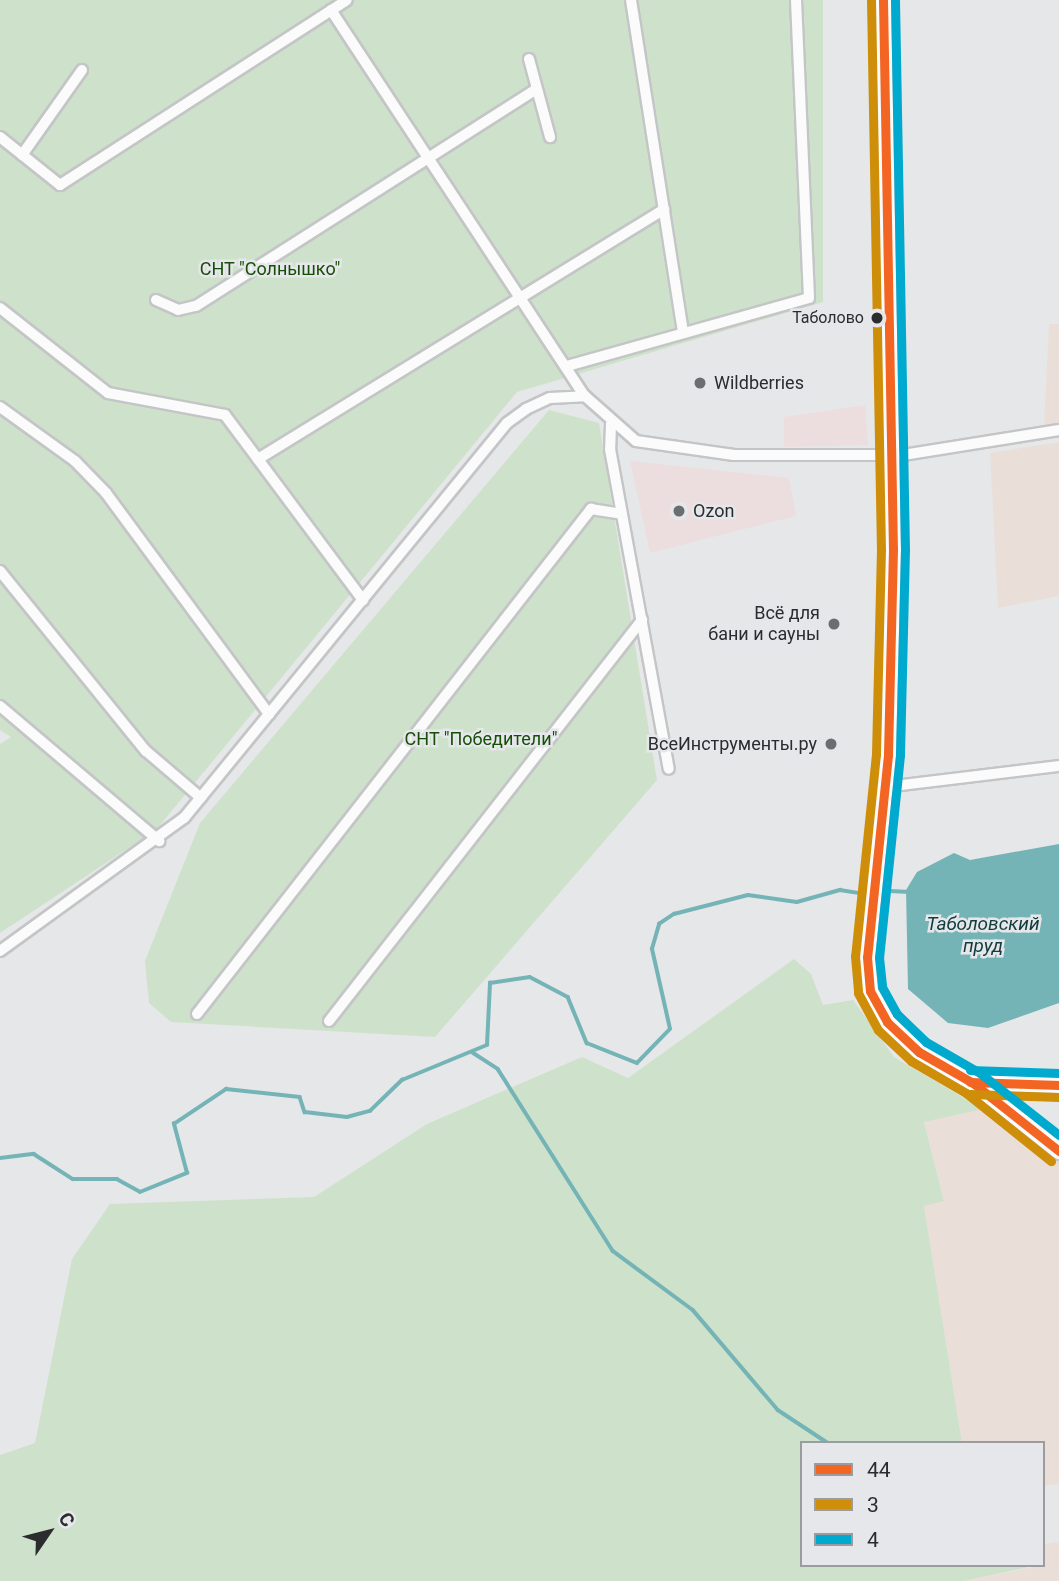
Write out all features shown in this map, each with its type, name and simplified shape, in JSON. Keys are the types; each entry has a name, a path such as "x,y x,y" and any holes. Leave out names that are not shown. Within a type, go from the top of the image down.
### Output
{"main road":[{"path":"883,0 891,455 885,787 867,957 870,991 887,1022 919,1052 972,1083 1059,1151"},
{"path":"972,1083 1059,1085"}],"street":[{"path":"0,137 60,185 347,0"},
{"path":"631,0 683,331"},
{"path":"567,366 683,331 809,299 796,0"},
{"path":"331,10 428,153 517,295 585,396 611,424 636,441 694,452 891,455 1059,430"},
{"path":"529,59 534,91 550,136"},
{"path":"22,155 82,70"},
{"path":"156,300 178,310 196,306 428,153 534,91"},
{"path":"258,459 517,295 664,209"},
{"path":"0,308 108,393 225,415 363,600"},
{"path":"0,951 159,841 201,798 507,423 550,398 585,396"},
{"path":"0,407 75,461 106,493 269,714"},
{"path":"611,424 622,514 669,769"},
{"path":"197,1014 591,509 622,514"},
{"path":"0,571 146,751 201,798"},
{"path":"329,1021 642,620"},
{"path":"0,706 159,841"},
{"path":"885,787 1059,766"}],"shaded area":[{"path":"1049,324 1059,324 1059,423 1044,425"},
{"path":"865,405 868,445 784,447 784,417"},
{"path":"1059,442 1059,596 998,608 990,453"},
{"path":"630,461 789,478 796,516 650,553"},
{"path":"983,1109 1059,1161 1059,1484 1045,1486 1045,1441 962,1441 924,1206 944,1200 924,1121"},
{"path":"1059,1542 1059,1581 964,1581 1045,1567 1045,1544"}],"green space":[{"name":"СНТ \"Солнышко\"","path":"0,0 823,0 823,302 517,392 156,830 0,933 0,744 11,737 0,730"},
{"name":"СНТ \"Победители\"","path":"549,410 599,423 657,780 435,1037 171,1022 149,1003 145,961 200,823"},
{"path":"794,959 811,974 823,1005 853,1000 894,1057 983,1109 924,1122 944,1201 924,1206 962,1441 800,1441 800,1567 1028,1567 964,1581 0,1581 0,1455 35,1443 72,1259 110,1204 314,1197 427,1124 582,1057 628,1078"}],"water":[{"name":"Таболовский пруд","path":"1059,844 1059,1003 988,1028 948,1023 908,989 906,890 917,872 954,853 970,860"}],"waterway":[{"path":"0,1158 34,1154 73,1179 117,1179 140,1192 187,1173 174,1124 226,1089 300,1097 305,1112 347,1117 370,1111 402,1080 487,1045 490,983 530,977 568,997 587,1043 637,1063 670,1029 652,949 659,924 674,914 748,895 797,902 840,890 858,893"},
{"path":"890,891 910,892"},
{"path":"472,1052 498,1069 613,1251 693,1310 778,1410 825,1441"}],"transit line":[{"name":"3","path":"871,0 881,549 876,754 855,956 858,993 878,1030 911,1061 966,1093 1051,1161"},
{"name":"44","path":"883,0 893,549 888,755 867,957 870,991 887,1022 919,1052 973,1083 1059,1151"},
{"name":"4","path":"895,0 905,549 900,755 879,957 882,987 897,1014 926,1042 980,1073 1059,1135"},
{"name":"4","path":"970,1070 1059,1073"},
{"name":"44","path":"970,1082 1059,1085"},
{"name":"3","path":"970,1094 1059,1097"}],"place":[{"name":"Таболово","path":"877,318"},
{"name":"Wildberries","path":"700,383"},
{"name":"Ozon","path":"679,511"},
{"name":"Всё для бани и сауны","path":"834,624"},
{"name":"ВсеИнструменты.ру","path":"831,744"}]}
